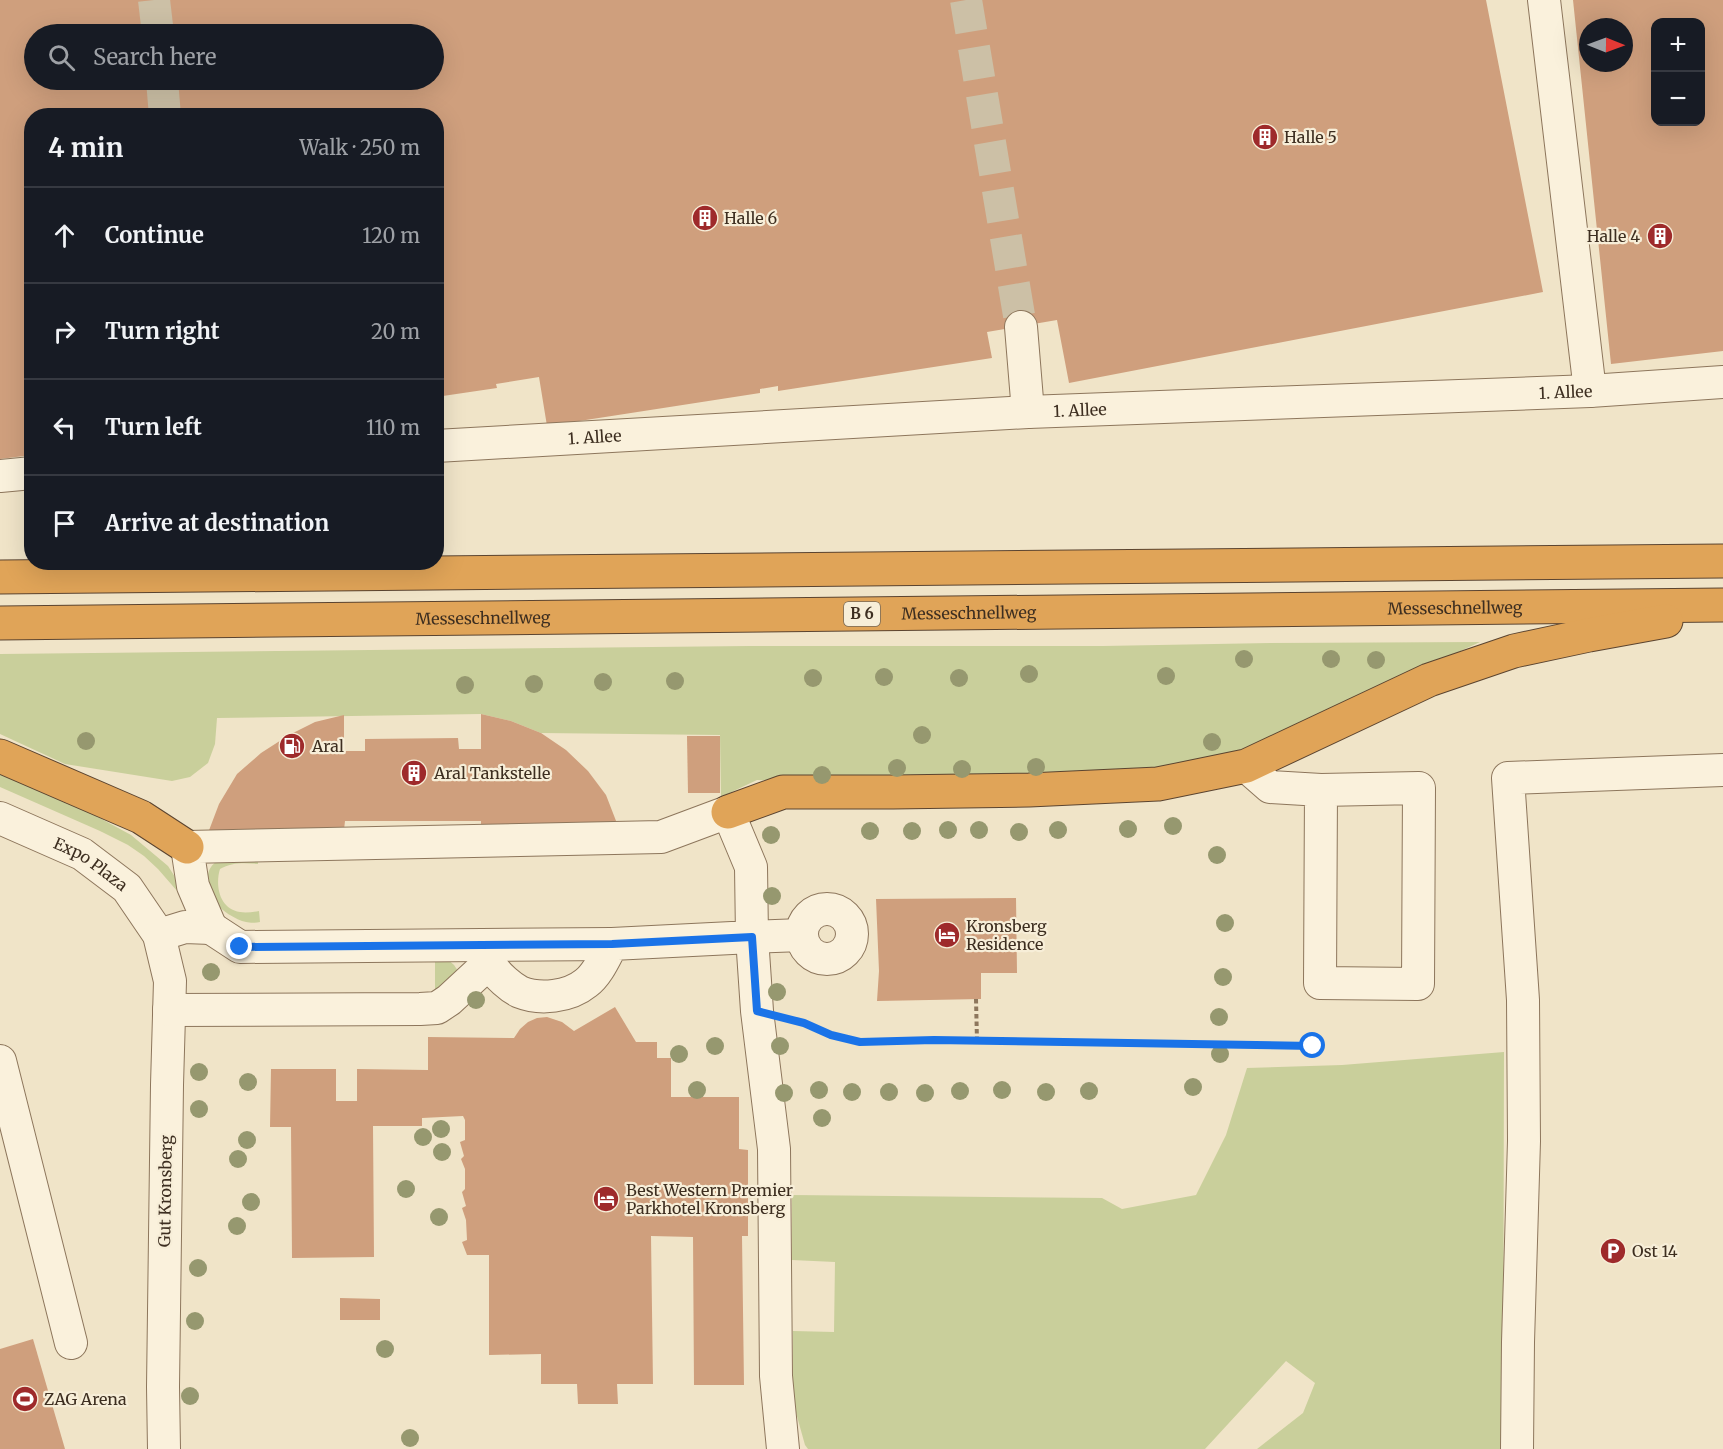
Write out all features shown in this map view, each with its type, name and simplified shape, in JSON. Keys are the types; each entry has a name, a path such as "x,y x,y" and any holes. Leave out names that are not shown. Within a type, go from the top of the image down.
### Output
{"highway":[{"path":"0,577 1723,561"},
{"name":"Messeschnellweg","path":"0,623 1723,605"},
{"path":"728,812 783,792 1018,790 1158,784 1246,766 1429,680 1514,651 1588,635 1723,611"},
{"path":"0,756 141,817 187,847"}],"street":[{"path":"1544,0 1590,391"},
{"path":"1021,327 1028,412"},
{"name":"1. Allee","path":"444,446 1028,412 1590,391 1723,382"},
{"path":"0,476 24,474"},
{"path":"1246,766 1270,787 1321,790 1419,788 1418,984 1320,983 1321,790"},
{"path":"1517,1449 1524,1141 1523,1000 1508,778 1723,770"},
{"path":"211,928 193,886 187,847 661,837 728,812 751,867 752,937 757,1011 774,1149 776,1376 783,1449"},
{"name":"Expo Plaza","path":"0,818 82,854 127,888 159,935"},
{"path":"159,935 186,927 211,928 240,947 486,954 612,944 802,935"},
{"name":"Gut Kronsberg","path":"159,935 170,981 164,1449"},
{"path":"486,954 492,968 519,991 555,996 587,983 598,970 612,944"},
{"path":"169,1010 437,1008 448,1000 486,954"},
{"path":"0,1061 71,1343"}],"path":[{"path":"976,999 977,1041"},
{"path":"757,1011 804,1023 831,1035 860,1042 977,1041 1313,1046"}],"green space":[{"path":"1480,642 1251,749 1161,773 864,782 757,780 721,797 720,735 541,733 511,721 481,714 217,718 215,744 208,763 190,777 172,781 65,764 0,734 0,654 749,646 1103,646"},
{"path":"0,768 54,793 131,835 168,866 182,888 178,892 158,869 128,845 0,787"},
{"path":"258,857 258,864 243,863 220,869 218,882 220,895 227,906 240,912 259,911 260,922 255,923 242,921 224,911 214,901 207,881 209,870 216,862"},
{"path":"438,951 458,971 435,996 435,954"},
{"path":"1504,1052 1503,1449 1257,1449 1303,1413 1315,1383 1286,1361 1205,1449 808,1449 805,1445 793,1402 793,1331 834,1332 835,1262 792,1260 792,1195 1102,1198 1122,1209 1196,1195 1226,1135 1247,1068 1342,1065"}],"building":[{"path":"0,0 1486,0 1543,292 1069,383 1057,320 987,332 992,358 778,391 778,386 760,389 760,393 547,426 539,377 496,384 497,388 444,396 444,108 24,108 24,456 0,459"},
{"name":"Halle 4","path":"1573,0 1723,0 1723,351 1611,364 1581,72 1633,72 1633,18 1579,18 1579,57"},
{"name":"Aral Tankstelle","path":"481,714 511,721 541,733 566,750 588,771 606,795 618,826 481,828 481,821 345,821 344,830 208,833 219,804 237,774 261,753 315,722 344,715 344,751 365,751 365,739 458,738 459,749 481,749"},
{"path":"687,736 720,736 720,793 688,793"},
{"name":"Kronsberg Residence","path":"1016,898 1017,973 981,973 981,999 877,1001 879,971 876,899"},
{"name":"Best Western Premier Parkhotel Kronsberg","path":"615,1007 636,1042 657,1042 657,1058 671,1058 671,1097 739,1097 739,1149 748,1150 748,1236 742,1236 744,1385 694,1385 693,1237 651,1236 653,1384 617,1384 618,1404 578,1404 577,1384 541,1384 541,1354 489,1355 489,1255 467,1255 462,1242 467,1240 466,1220 462,1208 466,1206 462,1192 465,1189 465,1169 461,1159 464,1156 460,1142 465,1140 463,1116 422,1118 422,1126 373,1126 374,1257 292,1258 291,1127 270,1127 271,1069 336,1069 336,1101 357,1101 357,1069 428,1070 428,1037 514,1038 528,1022 547,1017 562,1022 574,1031"},
{"path":"340,1298 380,1299 380,1320 340,1320"},
{"name":"ZAG Arena","path":"33,1339 65,1449 0,1449 0,1349"}],"tunnel":[{"path":"154,0 157,24"},
{"path":"966,0 1021,327"},
{"path":"163,90 164,108"}],"place":[{"name":"Halle 5","path":"1265,137"},
{"name":"Halle 6","path":"705,218"},
{"name":"Halle 4","path":"1660,236"},
{"name":"Aral","path":"292,746"},
{"name":"Aral Tankstelle","path":"414,773"},
{"name":"Kronsberg Residence","path":"947,935"},
{"name":"Best Western Premier Parkhotel Kronsberg","path":"606,1199"},
{"name":"Ost 14","path":"1613,1251"},
{"name":"ZAG Arena","path":"25,1399"}],"route":[{"path":"240,947 612,944 752,937 757,1011 804,1023 831,1035 860,1042 934,1040 1313,1046"}]}
